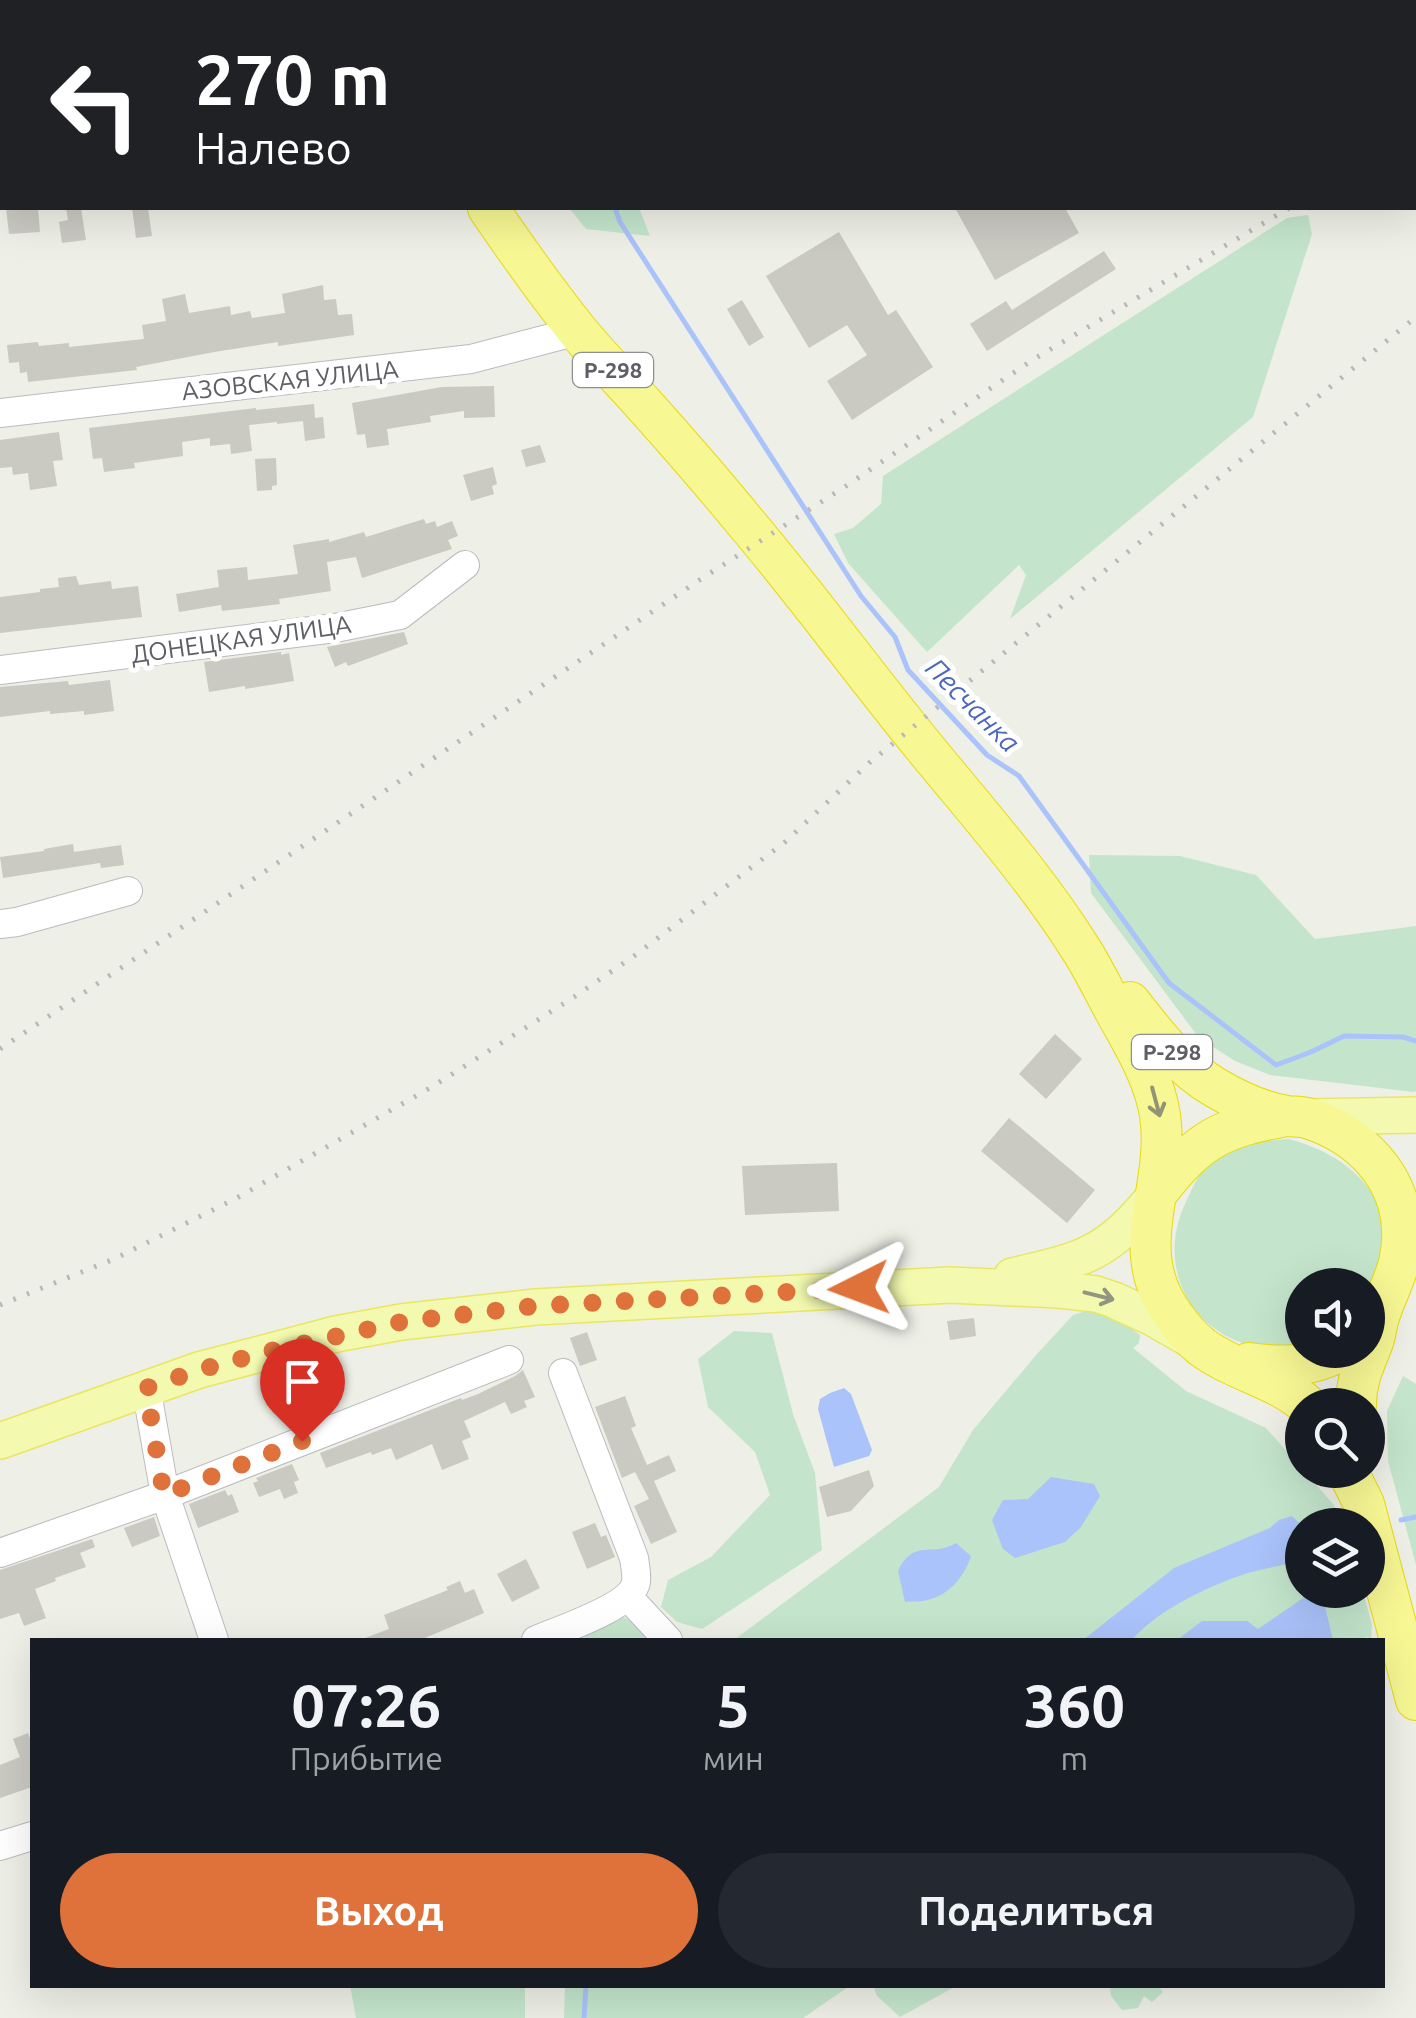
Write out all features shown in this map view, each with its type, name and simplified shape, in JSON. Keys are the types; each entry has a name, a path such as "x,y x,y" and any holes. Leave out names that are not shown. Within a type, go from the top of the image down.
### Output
{"highway":[{"name":"Р-298","path":"489,210 578,331 749,526 1002,841 1083,952 1191,1071 1253,1107 1342,1132 1381,1168 1400,1210 1402,1261 1385,1298"},
{"name":"Р-298","path":"1083,952 1142,1062 1160,1113 1162,1150 1150,1224 1149,1254 1154,1278 1174,1316 1211,1352 1285,1389"},
{"path":"1158,1193 1174,1170 1207,1141 1230,1129 1296,1116"},
{"path":"1211,1352 1258,1365 1285,1366"},
{"path":"1360,1488 1416,1700"}],"main road":[{"path":"1296,1116 1416,1115"},
{"path":"967,1286 1084,1258 1110,1242 1158,1193"},
{"path":"1402,1261 1416,1206"},
{"path":"0,1441 199,1370 336,1334 535,1306 859,1288 967,1286 1059,1290 1096,1294 1137,1310 1211,1352"}],"street":[{"name":"АЗОВСКАЯ УЛИЦА","path":"0,413 454,361 578,331"},
{"name":"ДОНЕЦКАЯ УЛИЦА","path":"0,670 335,628 400,614 465,565"},
{"path":"0,924 128,891"},
{"path":"0,1553 164,1495 509,1360"},
{"path":"541,1638 628,1598 636,1583 634,1558 564,1374"},
{"path":"146,1388 164,1495 213,1638"},
{"path":"628,1598 666,1638"},
{"path":"0,1846 30,1837"}],"green space":[{"path":"571,210 640,210 650,236 586,229"},
{"path":"1308,215 1312,234 1253,417 1010,619 1026,575 1019,565 927,652 848,563 834,534 853,528 881,504 883,476 1287,218"},
{"path":"1089,855 1180,856 1256,875 1315,939 1416,926 1416,1091 1270,1075 1235,1061 1199,1038 1091,893"},
{"path":"1288,1139 1342,1163 1370,1190 1384,1226 1379,1268 1285,1268 1285,1347 1249,1345 1208,1324 1183,1290 1175,1248 1177,1226 1201,1173 1227,1153"},
{"path":"1103,1306 1140,1335 1133,1348 1186,1391 1266,1428 1285,1450 1285,1488 1319,1488 1335,1508 1285,1508 1285,1608 1367,1608 1371,1638 737,1638 939,1487 973,1430 1073,1315"},
{"path":"734,1331 772,1333 793,1414 815,1473 822,1550 702,1629 677,1622 661,1607 668,1580 711,1557 770,1495 755,1452 708,1407 698,1359"},
{"path":"1403,1376 1416,1384 1416,1565 1388,1461 1387,1411"},
{"path":"622,1616 652,1638 584,1638 591,1627"},
{"path":"351,1988 525,1988 525,2018 356,2018"},
{"path":"565,1988 847,1988 803,2018 564,2018"},
{"path":"874,1988 953,1988 900,2017 877,1996"},
{"path":"1110,1988 1160,1988 1163,1992 1152,2002 1144,1996 1138,2008 1122,2010 1111,1996"}],"water":[{"path":"844,1388 851,1394 872,1450 869,1456 834,1467 818,1409 820,1399"},
{"path":"1051,1477 1094,1484 1100,1496 1081,1527 1065,1542 1015,1558 1003,1549 992,1520 1003,1500 1028,1499"},
{"path":"1285,1518 1285,1564 1248,1573 1202,1592 1155,1619 1134,1638 1086,1638 1174,1568"},
{"path":"956,1543 971,1556 959,1579 939,1596 905,1602 898,1571 904,1561 917,1551"},
{"path":"1289,1608 1325,1608 1333,1638 1180,1638 1202,1621 1247,1621 1258,1629"}],"building":[{"path":"6,210 38,210 40,232 9,234"},
{"path":"66,210 81,210 86,240 62,243 59,222 68,220"},
{"path":"132,210 148,210 152,236 136,238"},
{"path":"956,210 1066,210 1079,233 995,280"},
{"path":"839,232 888,315 896,310 933,367 852,420 827,381 867,355 847,325 809,348 766,276"},
{"path":"1104,251 1116,269 987,351 970,324 1006,301 1012,310"},
{"path":"323,285 324,300 336,299 338,315 352,314 354,335 278,346 278,342 136,367 137,370 28,382 27,372 20,373 19,362 9,363 7,345 69,343 69,347 144,339 142,325 166,321 162,299 185,294 189,313 230,306 231,315 250,311 252,318 285,313 282,294"},
{"path":"742,300 764,337 749,346 727,309"},
{"path":"494,386 495,417 464,418 464,411 430,416 431,422 387,429 389,445 367,448 365,434 357,435 352,403 442,387"},
{"path":"314,404 315,418 323,417 325,438 305,441 303,421 277,422 249,425 252,451 231,454 230,444 210,446 210,438 182,442 183,456 134,463 135,468 104,472 102,458 93,459 89,428"},
{"path":"59,432 63,460 53,461 57,486 30,490 28,473 13,475 12,467 0,468 0,440"},
{"path":"540,445 546,462 526,467 521,450"},
{"path":"276,458 277,485 272,490 257,491 255,459"},
{"path":"493,467 497,484 492,486 494,494 471,501 463,475"},
{"path":"424,519 426,524 435,521 437,527 452,521 458,536 448,540 452,549 362,578 356,557 327,562 331,591 279,599 280,604 222,611 221,605 179,612 176,594 219,587 217,570 247,567 248,580 298,574 293,545 329,542 364,532 366,537"},
{"path":"76,576 79,585 111,581 112,589 138,586 142,617 0,633 0,597 59,587 58,578"},
{"path":"404,632 408,644 348,666 346,662 335,667 327,647"},
{"path":"289,653 294,681 209,692 204,662"},
{"path":"110,680 114,711 84,715 84,711 50,711 0,717 0,687"},
{"path":"73,844 74,852 121,845 124,865 101,868 100,863 3,878 0,857"},
{"path":"1055,1034 1082,1059 1046,1099 1019,1074"},
{"path":"1009,1118 1095,1190 1067,1223 981,1151"},
{"path":"837,1163 839,1211 745,1215 742,1166"},
{"path":"974,1318 976,1336 950,1340 947,1321"},
{"path":"587,1332 597,1360 580,1366 570,1338"},
{"path":"523,1370 535,1397 524,1401 527,1407 511,1414 505,1402 464,1421 471,1437 462,1441 469,1459 442,1470 432,1444 396,1460 391,1448 326,1468 320,1453 478,1394"},
{"path":"625,1396 636,1426 631,1428 647,1465 669,1455 676,1471 654,1481 677,1532 651,1544 634,1506 649,1499 635,1472 622,1478 595,1407"},
{"path":"292,1464 299,1480 294,1482 298,1493 284,1499 280,1489 259,1497 253,1483 258,1481 256,1478"},
{"path":"869,1470 874,1486 851,1511 827,1517 819,1487"},
{"path":"225,1490 228,1496 232,1494 239,1512 198,1528 189,1504"},
{"path":"154,1517 160,1536 132,1547 124,1528"},
{"path":"595,1523 601,1537 606,1535 615,1557 587,1569 572,1532"},
{"path":"92,1539 95,1547 80,1553 86,1567 35,1589 46,1618 24,1626 19,1613 0,1619 0,1570"},
{"path":"526,1559 540,1588 512,1602 497,1574"},
{"path":"460,1581 465,1593 474,1589 484,1613 425,1638 365,1638 389,1629 384,1615 448,1590 446,1587"},
{"path":"28,1733 30,1738 30,1788 0,1798 0,1765 20,1757 13,1739"}],"waterway":[{"name":"Песчанка","path":"616,210 861,596 895,637 908,670 987,755 1019,776 1169,983 1276,1065 1344,1036 1403,1037 1416,1041"},
{"name":"Песчанка","path":"1401,1520 1416,1517"},
{"name":"Песчанка","path":"584,2018 586,1988"}],"railway":[{"path":"0,1049 1034,359 1286,210"},
{"path":"0,1305 114,1259 235,1199 430,1088 634,956 785,842 869,763 1416,317"}],"route":[{"path":"302,1441 164,1495 146,1388 270,1351 401,1322 535,1306 859,1288"}]}
